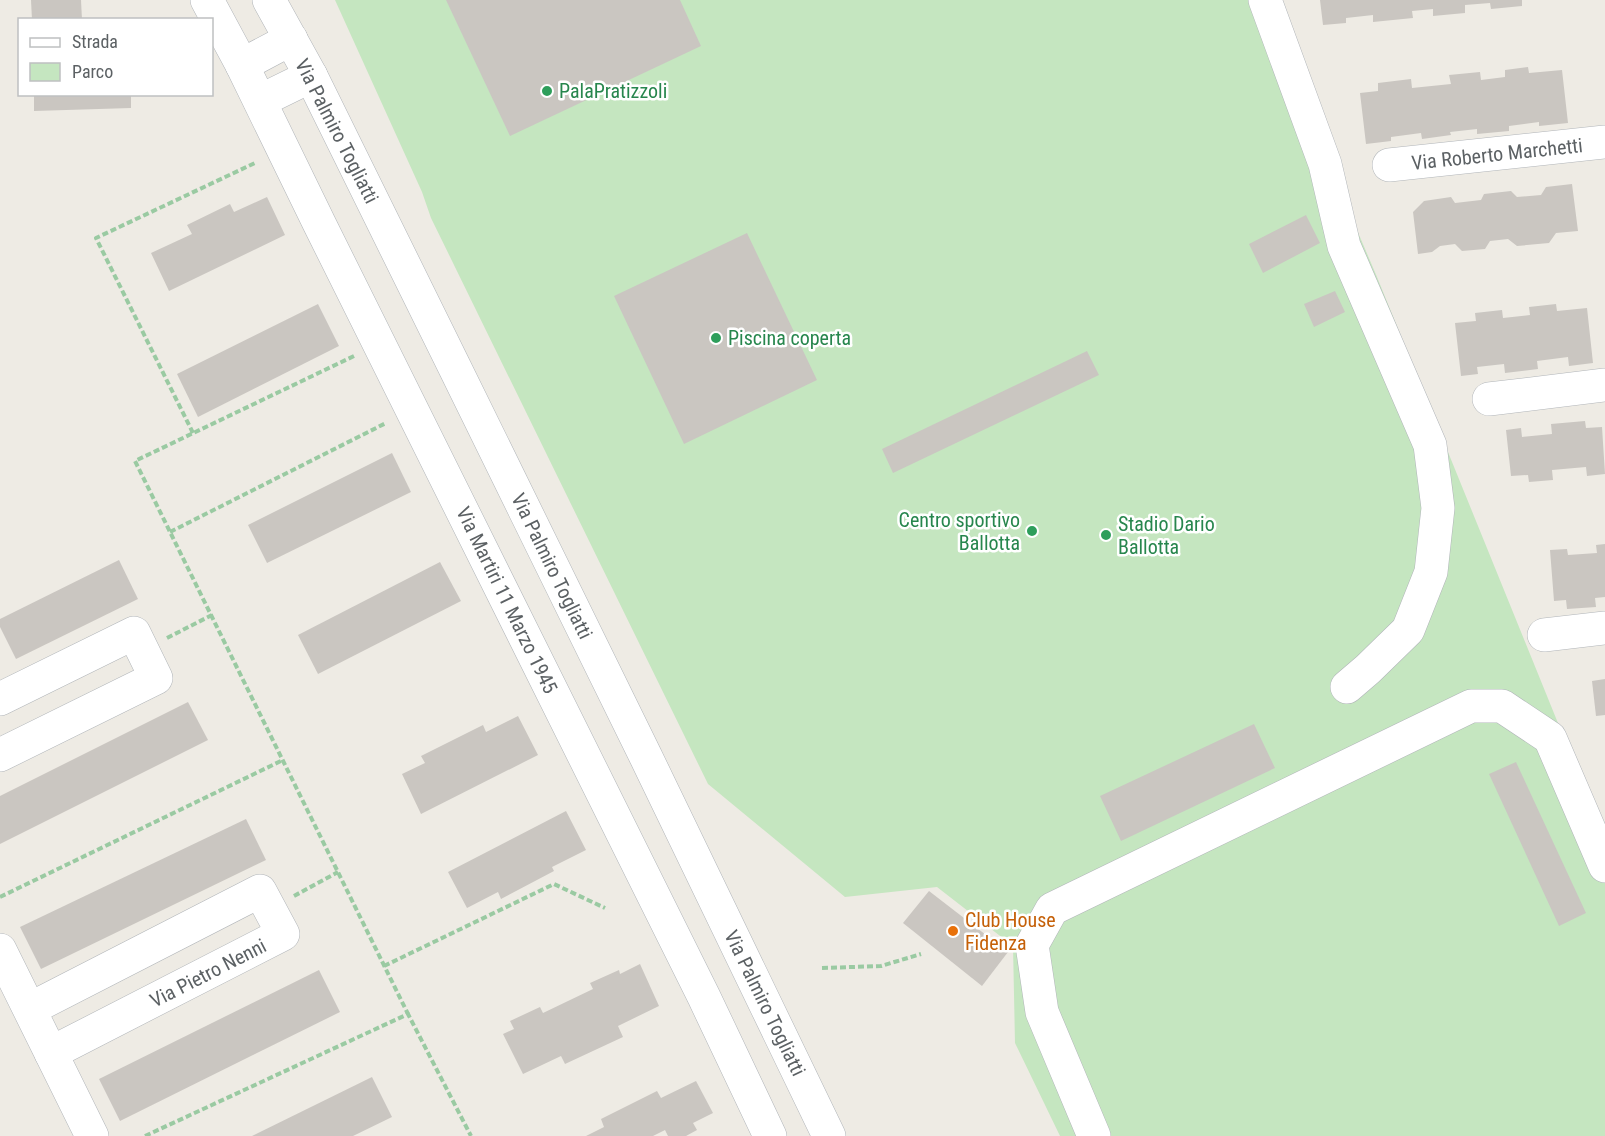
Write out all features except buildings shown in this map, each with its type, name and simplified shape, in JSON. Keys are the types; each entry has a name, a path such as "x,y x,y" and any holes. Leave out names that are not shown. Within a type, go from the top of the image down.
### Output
{"street":[{"name":"Via Martiri 11 Marzo 1945","path":"207,0 260,101 704,997 770,1136"},
{"name":"Via Palmiro Togliatti","path":"269,0 311,76 641,747 829,1136"},
{"path":"1265,0 1325,164 1344,246 1430,445 1438,508 1431,572 1408,630 1347,687"},
{"path":"242,65 291,39"},
{"path":"260,101 311,76"},
{"name":"Via Roberto Marchetti","path":"1389,165 1605,142"},
{"path":"1489,399 1605,385"},
{"path":"1544,635 1605,628"},
{"path":"0,699 134,633 156,678 0,755"},
{"path":"1094,1136 1042,1012 1032,945 1052,909 1471,706 1502,706 1551,738 1605,866"},
{"name":"Via Pietro Nenni","path":"30,1009 261,891 283,934 51,1053"},
{"path":"0,950 92,1136"}],"path":[{"path":"193,432 96,238 283,150"},
{"path":"380,344 135,461 384,966 471,1136"},
{"path":"170,532 412,410"},
{"path":"143,650 212,615"},
{"path":"0,897 283,760"},
{"path":"270,909 338,872"},
{"path":"384,966 554,884 606,908"},
{"path":"822,968 881,966 921,954"},
{"path":"145,1136 408,1014"}],"green space":[{"name":"Centro sportivo Ballotta","path":"335,0 1259,0 1377,277 1605,839 1605,1136 1060,1136 1015,1043 1013,946 937,887 845,897 708,784 431,218 422,192"}],"place":[{"name":"PalaPratizzoli","path":"547,91"},
{"name":"Piscina coperta","path":"716,338"},
{"name":"Centro sportivo Ballotta","path":"1032,531"},
{"name":"Stadio Dario Ballotta","path":"1106,535"},
{"name":"Club House Fidenza","path":"953,931"}]}
